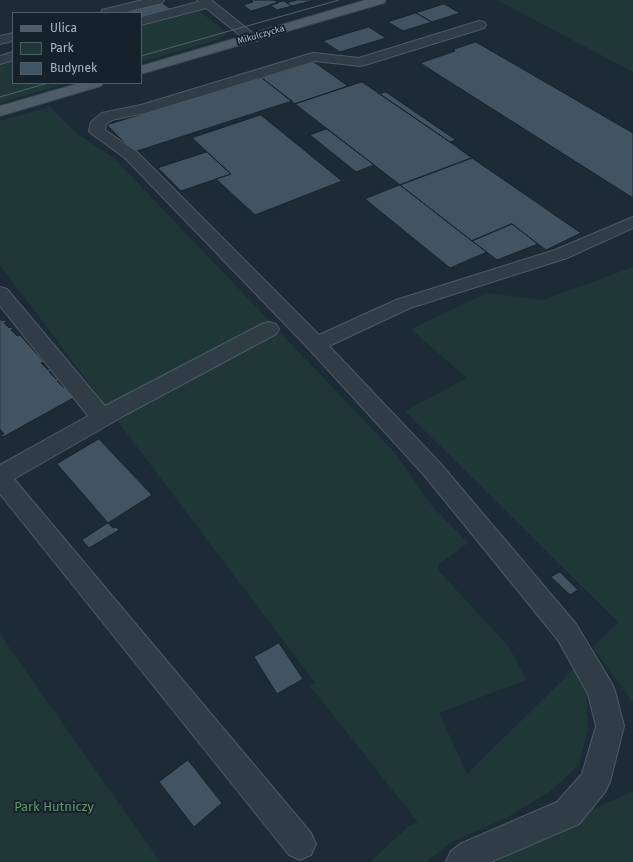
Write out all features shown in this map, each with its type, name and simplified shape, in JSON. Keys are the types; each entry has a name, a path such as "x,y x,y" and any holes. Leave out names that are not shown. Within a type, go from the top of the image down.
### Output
{"main road":[{"name":"Mikulczycka","path":"142,70 380,0"},
{"path":"0,111 93,84"}],"street":[{"path":"111,12 158,0"},
{"path":"142,21 205,2 252,38"},
{"path":"462,862 471,855 568,813 595,782 610,726 601,691 567,632 432,469 316,344 131,155 98,130 99,122 107,116 144,109 314,58 360,62 479,25"},
{"path":"0,40 12,37"},
{"path":"0,60 12,56"},
{"path":"316,344 403,304 561,254 633,222"},
{"path":"0,293 102,418"},
{"path":"269,329 102,418 0,477 300,844"}],"green space":[{"path":"497,0 633,0 633,72"},
{"path":"194,7 226,33 225,36 216,40 142,62 142,22"},
{"path":"12,57 12,84 66,84 0,103 0,60"},
{"path":"50,107 76,133 115,159 396,454 431,505 468,543 439,564 439,571 509,647 526,680 439,713 467,774 574,669 586,693 588,729 579,765 549,792 506,818 454,841 426,862 370,862 409,826 418,822 310,686 315,683 0,265 0,121"},
{"path":"633,267 633,703 593,647 618,622 405,411 467,378 411,329 487,293 543,300"},
{"name":"Park Hutniczy","path":"0,634 160,862 0,862"},
{"path":"633,791 633,862 496,862 528,839"}],"building":[{"path":"274,0 278,3 251,11 243,5 253,2 251,1"},
{"path":"297,0 315,0 292,6 287,3"},
{"path":"284,1 292,6 277,10 270,5"},
{"path":"161,2 171,9 142,17 142,12 128,11"},
{"path":"444,4 460,13 432,22 416,13"},
{"path":"416,13 432,22 403,31 388,22"},
{"path":"369,27 386,38 340,52 323,41"},
{"path":"476,42 633,133 633,198 420,63"},
{"path":"314,62 348,86 295,104 262,78"},
{"path":"262,78 292,101 134,152 107,125"},
{"path":"362,82 472,158 400,185 295,104"},
{"path":"386,92 456,140 450,142 380,94"},
{"path":"261,115 342,181 255,215 216,179 231,174 192,138"},
{"path":"327,129 374,165 356,172 310,135"},
{"path":"207,152 231,174 181,191 158,168"},
{"path":"472,158 581,233 546,250 512,224 472,241 400,185"},
{"path":"400,185 487,252 450,268 365,199"},
{"path":"512,224 538,244 497,260 472,241"},
{"path":"0,319 7,322 4,323 9,328 11,327 13,329 11,330 17,336 20,335 44,362 41,363 48,370 51,368 52,370 49,372 56,379 59,377 61,379 57,381 64,388 67,386 69,388 66,390 73,396 77,396 3,437 1,435 4,434 0,429"},
{"path":"99,439 152,495 108,523 57,464"},
{"path":"108,523 113,528 116,527 119,530 89,548 82,540"},
{"path":"560,572 578,590 570,595 551,577"},
{"path":"279,643 303,679 277,694 254,657"},
{"path":"188,760 222,803 194,827 159,782"}],"tram line":[{"path":"142,56 339,0"},
{"path":"0,97 45,84"}]}
